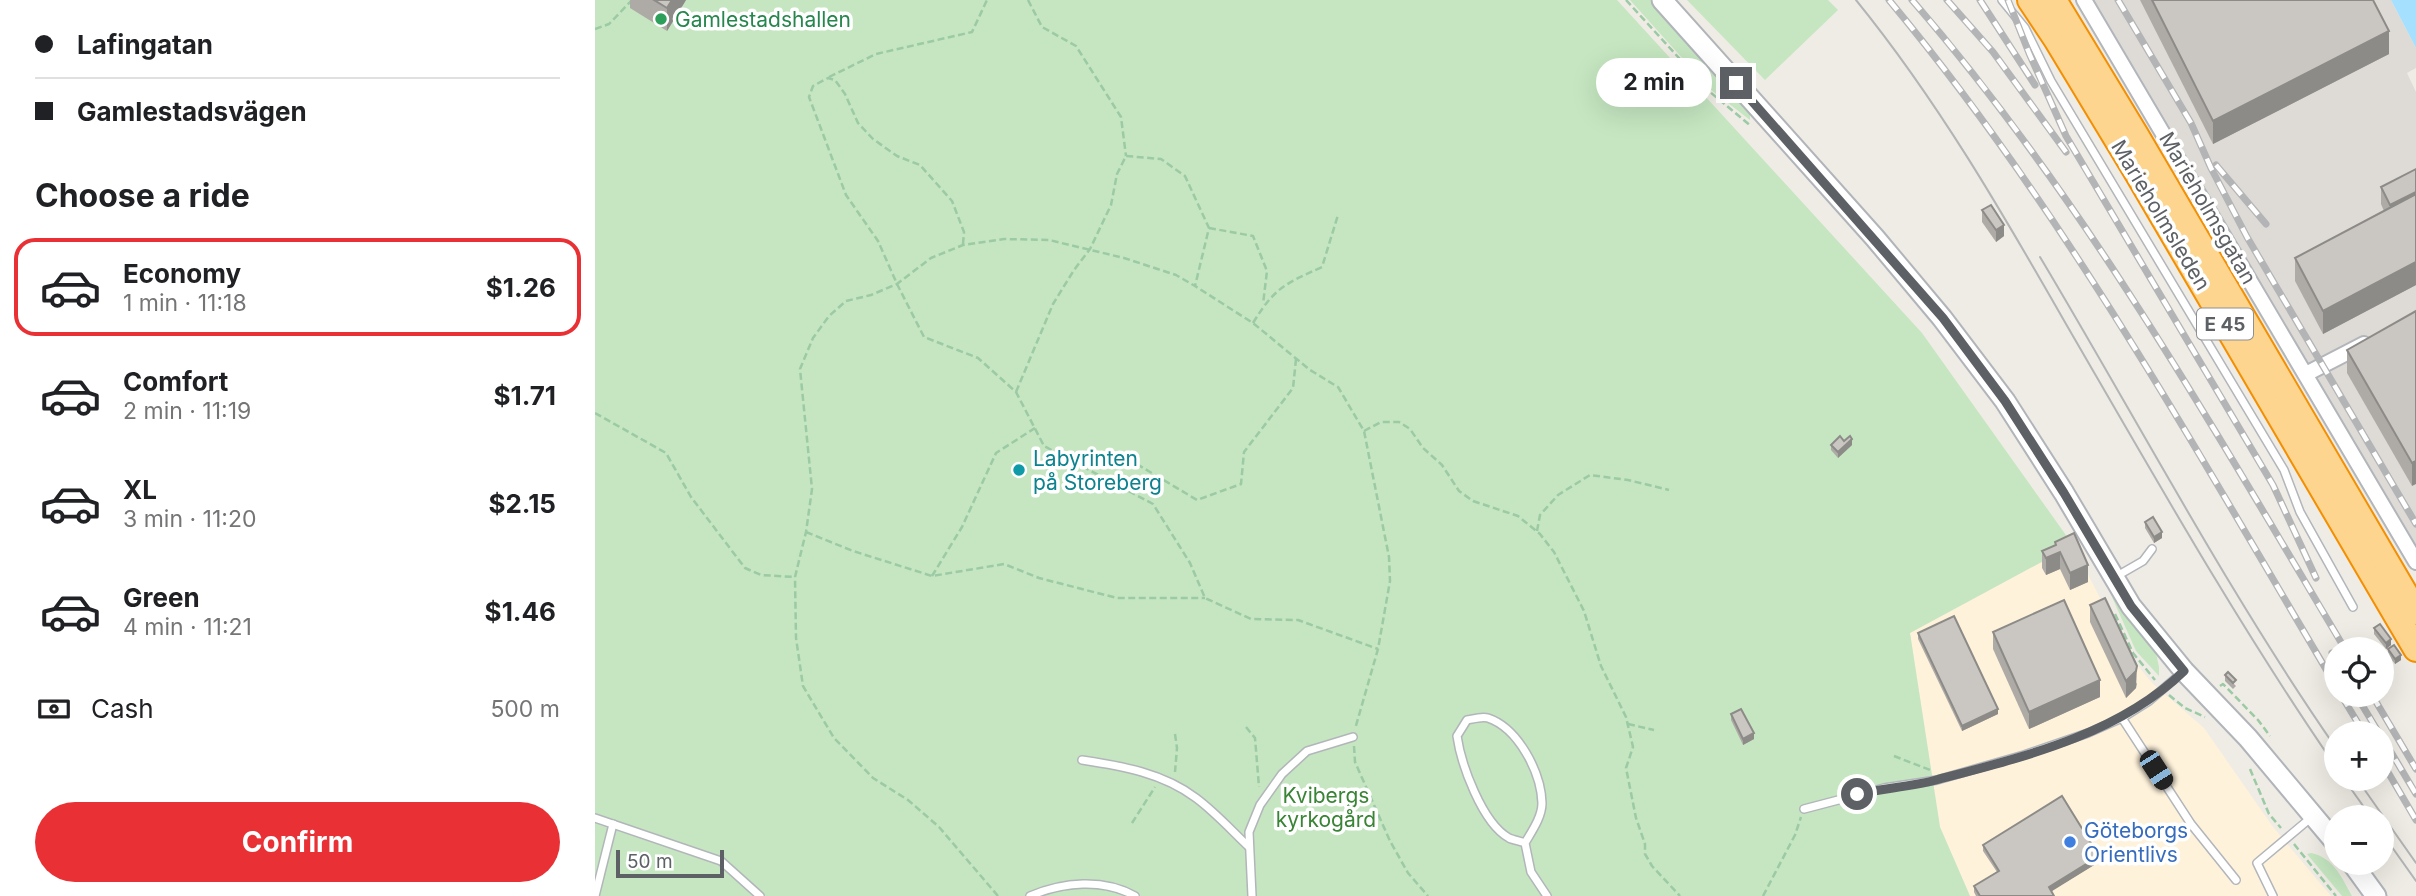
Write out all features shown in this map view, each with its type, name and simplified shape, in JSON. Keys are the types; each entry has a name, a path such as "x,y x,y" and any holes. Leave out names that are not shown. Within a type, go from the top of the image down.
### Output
{"highway":[{"name":"Marieholmsleden","path":"2030,0 2117,140 2416,649"},
{"name":"Marieholmsleden","path":"2054,0 2416,612"}],"street":[{"path":"1662,0 1943,318 2005,401 2064,493 2114,579 2146,626 2184,671 2248,738 2324,828"},
{"name":"Marieholmsgatan","path":"2084,0 2416,562"},
{"path":"2306,374 2381,334"},
{"path":"2361,875 2376,896"}],"lane":[{"path":"2002,0 2025,28 2050,81 2284,470 2300,512 2353,607"},
{"path":"2114,579 2143,561 2152,549"},
{"path":"1804,808 1884,788 1937,780 2088,733 2122,718 2164,690 2184,671"},
{"path":"1525,843 1509,838 1494,824 1474,792 1459,751 1457,736 1467,720 1486,717 1505,728 1523,746 1533,767 1542,803 1535,828 1525,843 1531,872 1547,896"},
{"path":"2122,718 2191,824 2236,880"},
{"path":"1252,896 1249,832 1265,799 1282,774 1307,751 1353,737"},
{"path":"1082,760 1126,767 1173,784 1197,798 1249,846"},
{"path":"2273,896 2257,863 2314,816"},
{"path":"595,818 721,861 760,896"},
{"path":"595,896 613,824"},
{"path":"1030,896 1044,890 1080,883 1120,888 1135,896"}],"path":[{"path":"595,29 609,24 632,0"},
{"path":"987,0 972,32 876,54 813,86 809,97 846,195 878,241 924,337 978,358 1016,392 1044,446 1153,503 1190,563 1205,598"},
{"path":"1016,392 1053,304 1090,249 1111,205 1117,174 1126,156 1121,117 1076,46 1042,27 1028,0"},
{"path":"1626,0 1710,92 1754,128"},
{"path":"828,78 835,80 845,94 858,123 873,139 897,156 920,164 952,201 964,232 963,245"},
{"path":"1126,156 1161,159 1185,176 1209,228 1195,286"},
{"path":"1253,323 1267,299 1285,284 1322,267 1338,215"},
{"path":"1209,228 1253,236 1267,271 1263,306"},
{"path":"998,896 939,827 908,800 873,778 828,730 803,686 796,638 795,577 806,532 812,489 800,369 813,338 829,316 846,301 871,295 897,284 931,258 963,245 1004,239 1049,240 1090,249 1176,275 1253,323 1296,359 1338,387 1364,431 1389,557 1390,581 1378,649 1353,737 1355,762 1390,841 1408,873 1428,896"},
{"path":"1075,463 1093,458 1135,463 1197,500 1241,484 1244,452 1293,388 1296,359"},
{"path":"595,413 666,453 691,497 745,568 761,575 795,577"},
{"path":"1364,431 1381,422 1399,422 1410,429 1423,448 1442,465 1459,491 1473,501 1518,516 1537,531 1554,552 1584,611 1601,666 1628,724 1633,747 1626,768 1636,818 1645,844 1645,854 1652,866 1680,896"},
{"path":"932,576 962,527 996,453 1035,428"},
{"path":"1537,531 1539,515 1558,495 1590,475 1628,480 1669,490"},
{"path":"806,532 853,551 932,576 1004,564 1039,578 1117,598 1205,598 1251,618 1298,620 1378,649"},
{"path":"2113,611 2133,653 2164,690 2185,708 2211,722"},
{"path":"1628,724 1654,730"},
{"path":"1246,727 1255,738 1259,788 1265,799"},
{"path":"1173,784 1177,748 1175,734"},
{"path":"1893,756 1946,776"},
{"path":"2249,766 2269,814 2336,896"},
{"path":"1132,823 1160,778"},
{"path":"1763,896 1795,835 1804,808"}],"shaded area":[{"path":"2089,0 2391,0 2416,48 2416,68 2407,73 2416,92 2416,554"},
{"path":"2073,545 2129,655 2152,683 2204,728 2273,827 2331,896 1970,896 1940,827 1910,633"}],"green space":[{"name":"Kvibergs kyrkogård","path":"595,0 1617,0 1922,333 2073,545 1910,633 1940,827 1970,896 595,896"},
{"path":"1630,0 1650,0 1750,113 1750,120 1710,89"},
{"path":"1687,0 1828,0 1838,10 1765,80"},
{"path":"2108,588 2156,653 2159,676 2136,651"},
{"path":"2307,854 2324,858 2324,874"},
{"path":"2324,875 2339,875 2352,896 2342,896"}],"water":[{"path":"2391,0 2416,0 2416,48"}],"building":[{"path":"654,0 672,0 667,8"},
{"path":"2152,0 2373,0 2389,31 2213,121"},
{"path":"2416,169 2416,192 2390,205 2381,187"},
{"path":"2416,194 2416,262 2323,311 2295,258"},
{"path":"1991,205 2004,225 1996,230 1982,210"},
{"path":"2416,311 2416,461 2412,463 2347,350"},
{"path":"1840,436 1844,441 1850,436 1852,439 1838,452 1831,445"},
{"path":"2153,517 2162,532 2154,537 2145,522"},
{"path":"2074,533 2088,565 2070,573 2060,552 2046,558 2042,551"},
{"path":"2105,598 2137,666 2136,671 2126,681 2090,605"},
{"path":"2064,600 2100,680 2029,712 1993,632"},
{"path":"1954,616 1998,709 1962,726 1918,633"},
{"path":"2380,624 2390,637 2381,637 2374,628"},
{"path":"2394,645 2401,655 2394,658"},
{"path":"2228,672 2236,680 2233,683 2225,675"},
{"path":"1741,709 1754,733 1743,739 1731,714"},
{"path":"2062,796 2099,856 2049,887 2054,896 1980,896 1974,886 1999,871 1983,845"}],"tram line":[{"path":"1856,0 1914,77 1968,158 2197,548 2324,749"},
{"path":"2040,257 2220,567 2324,730"},
{"path":"2353,791 2362,805"},
{"path":"2365,791 2416,863"},
{"path":"2394,850 2416,881"}],"railway":[{"path":"1889,0 1953,80 2071,248 2180,421 2324,666"},
{"path":"1912,0 1974,75 2089,233 2195,398 2338,637"},
{"path":"1947,0 1993,52 2066,152"},
{"path":"1980,0 2035,85"},
{"path":"2008,0 2066,136 2273,485 2316,578"},
{"path":"2118,0 2191,123 2247,237 2416,524"},
{"path":"2216,165 2266,224"},
{"path":"2348,707 2357,721"},
{"path":"2363,707 2372,721"},
{"path":"2379,707 2416,769"},
{"path":"2394,757 2416,794"},
{"path":"2394,782 2416,820"}],"place":[{"name":"Gamlestadshallen","path":"661,19"},
{"name":"Labyrinten på Storeberg","path":"1019,470"},
{"name":"Göteborgs Orientlivs","path":"2070,842"}],"route":[{"path":"1736,83 1943,318 2005,401 2131,606 2184,671 2149,701 2122,718 2088,733 1996,764 1937,780 1857,794"}]}
